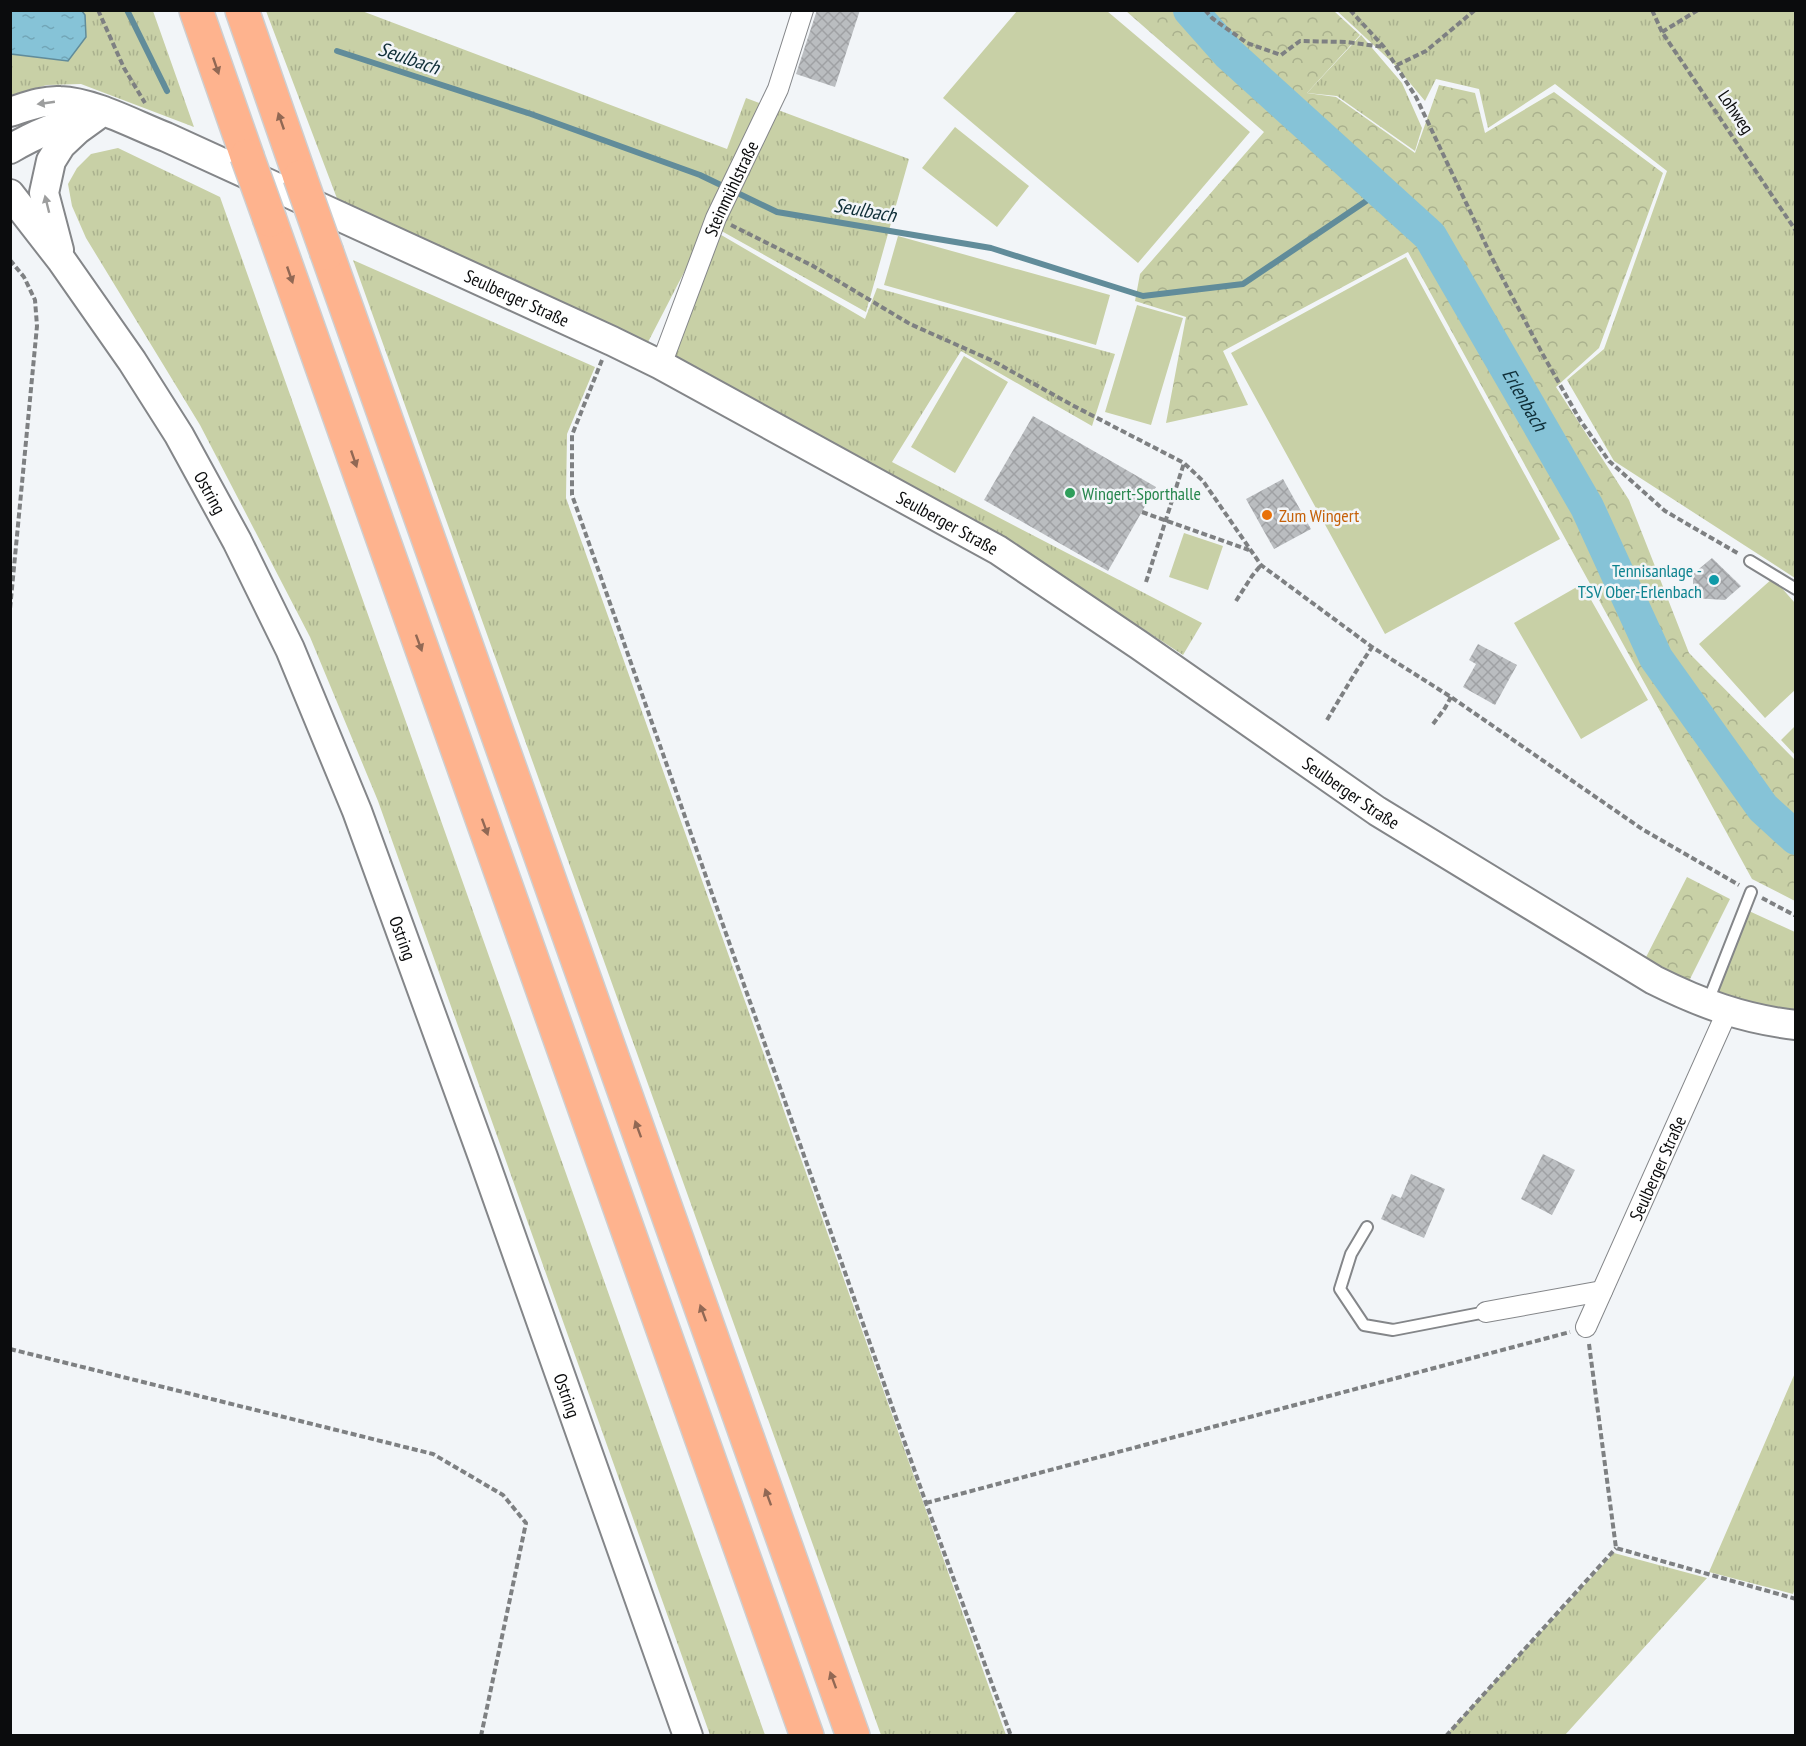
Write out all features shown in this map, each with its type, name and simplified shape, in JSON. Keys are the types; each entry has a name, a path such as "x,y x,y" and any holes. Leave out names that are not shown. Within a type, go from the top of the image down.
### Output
{"highway":[{"path":"196,10 807,1736"},
{"path":"242,10 853,1736"}],"street":[{"name":"Steinmühlstraße","path":"660,365 718,213 778,90 803,10"},
{"name":"Seulberger Straße","path":"10,112 37,103 59,101 84,104 108,118 166,137 660,365 998,550 1377,811 1654,980 1717,1008 1770,1022 1796,1024"},
{"path":"10,149 54,127 108,118"},
{"path":"62,261 44,193 51,161 61,145 77,130 108,118"},
{"name":"Ostring","path":"10,194 62,261 132,361 179,435 237,541 291,649 357,811 688,1736"},
{"name":"Seulberger Straße","path":"1586,1327 1717,1008"},
{"path":"1486,1311 1602,1291"}],"lane":[{"path":"1750,561 1796,589"},
{"path":"1717,1008 1751,892"},
{"path":"1367,1227 1351,1254 1340,1289 1364,1325 1393,1330 1486,1311"}],"path":[{"path":"98,10 124,68 166,137"},
{"path":"1205,10 1212,18 1247,43 1281,55 1300,41 1346,42 1384,47"},
{"path":"1350,10 1384,47 1416,97 1495,264 1542,353 1581,420 1609,461 1665,511 1750,561"},
{"path":"1397,65 1426,51 1475,10"},
{"name":"Lohweg","path":"1652,10 1662,32 1796,231"},
{"path":"1662,32 1698,10"},
{"path":"718,213 910,324 993,360 1072,405 1184,463 1203,481 1261,565 1372,647 1451,697 1642,829 1796,916"},
{"path":"10,260 24,277 34,300 37,326 10,609"},
{"path":"605,353 572,435 572,495 926,1503 1011,1736"},
{"path":"1146,582 1184,463"},
{"path":"1142,512 1249,550"},
{"path":"1236,601 1261,565"},
{"path":"1327,720 1372,647"},
{"path":"1433,724 1451,697"},
{"path":"926,1503 1586,1327 1616,1548 1446,1736"},
{"path":"10,1349 433,1454 503,1495 526,1523 481,1736"},
{"path":"1616,1548 1796,1599"}],"green space":[{"path":"11,11 153,11 194,127 81,84 47,85 11,95"},
{"path":"266,11 362,11 727,149 746,98 909,159 866,312 709,224 646,346 341,209"},
{"path":"1017,11 1107,11 1250,132 1138,263 943,98"},
{"path":"1126,11 1334,11 1360,35 1307,93 1336,97 1415,153 1439,85 1475,93 1485,133 1554,92 1663,173 1599,348 1556,387 1629,500 1689,653 1795,760 1795,901 1752,879 1408,252 1223,351 1248,405 1166,423 1186,317 1135,301 1140,274 1264,132"},
{"path":"1337,11 1795,11 1795,578 1614,461 1567,380 1604,349 1667,171 1555,84 1488,128 1479,89 1436,79 1425,101 1395,65"},
{"path":"1361,35 1402,83 1422,128 1415,151 1337,96 1307,93"},
{"path":"955,127 1029,186 997,227 922,168"},
{"path":"118,148 220,197 765,1735 710,1735 378,801 310,637 200,425 86,238 72,206 68,184 77,168 91,154"},
{"path":"711,229 865,319 877,288 1115,354 1092,426 961,351 892,462 1202,623 1183,655 1002,537 668,358"},
{"path":"898,236 1110,295 1096,345 884,285"},
{"path":"1406,257 1560,539 1385,634 1231,353"},
{"path":"353,260 595,367 567,434 566,498 1006,1735 881,1735"},
{"path":"1137,305 1183,318 1151,425 1105,412"},
{"path":"964,356 1008,382 955,473 911,447"},
{"path":"1184,533 1223,546 1208,590 1169,577"},
{"path":"1773,578 1795,603 1795,690 1765,718 1699,644"},
{"path":"1582,584 1648,700 1581,739 1514,623"},
{"path":"1795,726 1795,755 1781,740"},
{"path":"1687,877 1730,899 1685,989 1641,967"},
{"path":"1749,911 1795,932 1795,1035 1707,1015"},
{"path":"1795,1373 1796,1586 1793,1594 1709,1572"},
{"path":"1614,1553 1707,1578 1565,1735 1446,1735"}],"water":[{"path":"11,10 82,11 85,15 86,37 68,61 11,54"}],"building":[{"path":"817,10 860,10 835,87 796,74"},
{"name":"Wingert-Sporthalle","path":"1033,416 1156,487 1108,571 984,500"},
{"path":"1283,479 1311,529 1274,549 1246,499"},
{"name":"Tennisanlage - TSV Ober-Erlenbach","path":"1712,558 1741,586 1725,600 1693,598 1693,574"},
{"path":"1478,644 1517,665 1495,705 1463,687 1476,664 1469,660"},
{"path":"1543,1154 1575,1170 1552,1215 1521,1199"},
{"path":"1411,1174 1445,1189 1424,1238 1381,1219 1392,1194 1401,1198"}],"waterway":[{"name":"Seulbach","path":"127,10 167,91"},
{"name":"Erlenbach","path":"1190,10 1229,54 1430,236 1587,507 1656,658 1763,808 1796,838"},
{"name":"Seulbach","path":"337,51 531,114 700,175 777,212 991,248 1143,296 1243,284 1381,191"}],"place":[{"name":"Wingert-Sporthalle","path":"1070,493"},
{"name":"Zum Wingert","path":"1267,515"},
{"name":"Tennisanlage - TSV Ober-Erlenbach","path":"1714,580"}]}
